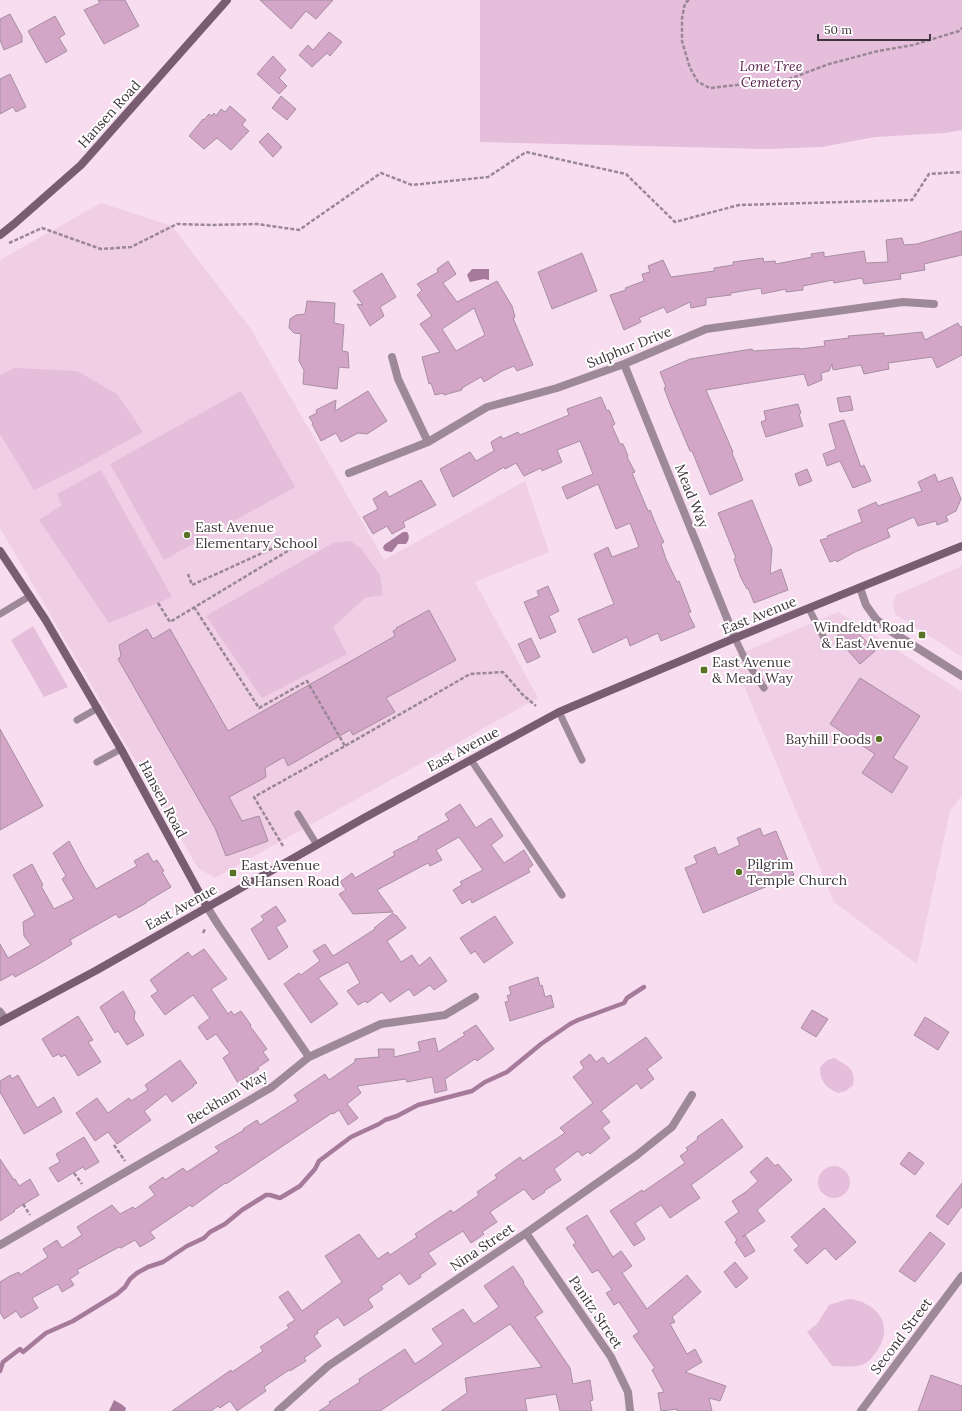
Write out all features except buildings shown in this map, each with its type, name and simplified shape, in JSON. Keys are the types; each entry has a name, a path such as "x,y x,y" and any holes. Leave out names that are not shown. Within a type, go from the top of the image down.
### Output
{"street":[{"name":"Hansen Road","path":"0,235 81,165 227,0"},
{"name":"Sulphur Drive","path":"349,473 428,442 487,408 557,388 624,364 706,329 903,302 934,304"},
{"path":"392,357 398,379 428,442"},
{"name":"Mead Way","path":"624,364 735,638"},
{"name":"East Avenue","path":"3,1021 97,970 317,845 560,712 735,638 962,546"},
{"name":"Hansen Road","path":"0,551 45,619 122,748 207,907 309,1057"},
{"path":"860,588 866,605 876,619 962,676"},
{"name":"Beckham Way","path":"0,1245 272,1087 309,1057 381,1024 445,1015 475,997"},
{"name":"Nina Street","path":"278,1411 328,1366 526,1233 637,1155 672,1127 692,1095"},
{"name":"Panitz Street","path":"526,1233 611,1357 628,1392 630,1411"},
{"name":"Second Street","path":"861,1411 962,1276"}],"lane":[{"path":"0,614 30,596"},
{"path":"808,609 825,640"},
{"path":"735,638 744,657 764,688"},
{"path":"77,720 98,708"},
{"path":"560,712 582,760"},
{"path":"97,762 122,748"},
{"path":"471,760 562,895"},
{"path":"298,814 317,845"},
{"path":"0,1011 3,1021"}],"path":[{"path":"689,0 686,3 682,18 682,41 690,68 698,82 710,88 789,79 829,64 878,51 913,45 959,31 962,28"},
{"path":"7,244 42,228 101,249 131,247 177,224 257,224 298,230 381,173 412,185 488,177 526,152 626,174 675,222 739,204 912,200 929,174 962,172"},
{"path":"158,603 170,622 296,546 291,540 192,585 188,574"},
{"path":"194,608 259,708 307,681 346,746"},
{"path":"283,846 254,796 346,746 470,674 503,672 522,694 536,706"},
{"path":"203,933 205,929"},
{"path":"114,1145 129,1169"},
{"path":"74,1173 88,1193"}],"shaded area":[{"name":"East Avenue Elementary School","path":"101,203 172,226 251,329 384,560 525,481 549,552 475,582 538,698 215,878 198,868 0,528 0,260"},
{"path":"472,269 489,269 489,280 484,279 470,282 467,275"},
{"path":"403,532 407,532 409,535 406,544 398,544 392,552 385,551 383,548 384,545"},
{"path":"962,566 962,657 895,614 893,603 896,595"},
{"path":"838,612 962,692 962,795 950,811 917,964 834,902 732,657"},
{"path":"114,1400 126,1408 125,1411 109,1411"}],"green space":[{"name":"Lone Tree Cemetery","path":"480,0 962,0 962,130 945,133 875,137 822,147 768,149 480,142"},
{"path":"15,368 77,371 117,394 143,432 80,467 34,490 0,434 0,375"},
{"path":"241,391 295,487 164,560 110,464"},
{"path":"101,470 172,597 109,623 39,520 62,505 57,494"},
{"path":"350,541 361,548 380,575 383,595 365,598 333,627 347,654 262,698 206,616 333,543"},
{"path":"33,626 68,687 44,697 11,640"},
{"path":"835,1058 850,1068 854,1079 853,1085 846,1091 838,1093 830,1089 824,1083 820,1072 820,1067 827,1060"},
{"path":"831,1166 837,1166 847,1173 850,1182 849,1188 843,1195 837,1198 831,1198 821,1191 818,1185 818,1179 825,1169"},
{"path":"851,1299 861,1302 876,1311 884,1325 882,1342 868,1362 864,1364 852,1366 832,1366 807,1332 817,1324 829,1305"}],"waterway":[{"path":"0,1371 3,1362 20,1349 23,1352 46,1333 73,1321 117,1294 137,1273 148,1267 163,1262 187,1246 204,1238 210,1232 225,1224 242,1210 266,1195 280,1198 300,1186 315,1169 319,1161 351,1137 418,1105 472,1091 485,1082 507,1072 541,1044 570,1024 624,1003 627,998 644,987"}],"place":[{"name":"East Avenue Elementary School","path":"187,535"},
{"name":"Windfeldt Road & East Avenue","path":"922,635"},
{"name":"East Avenue & Mead Way","path":"704,670"},
{"name":"Bayhill Foods","path":"879,739"},
{"name":"Pilgrim Temple Church","path":"739,872"},
{"name":"East Avenue & Hansen Road","path":"233,873"}]}
